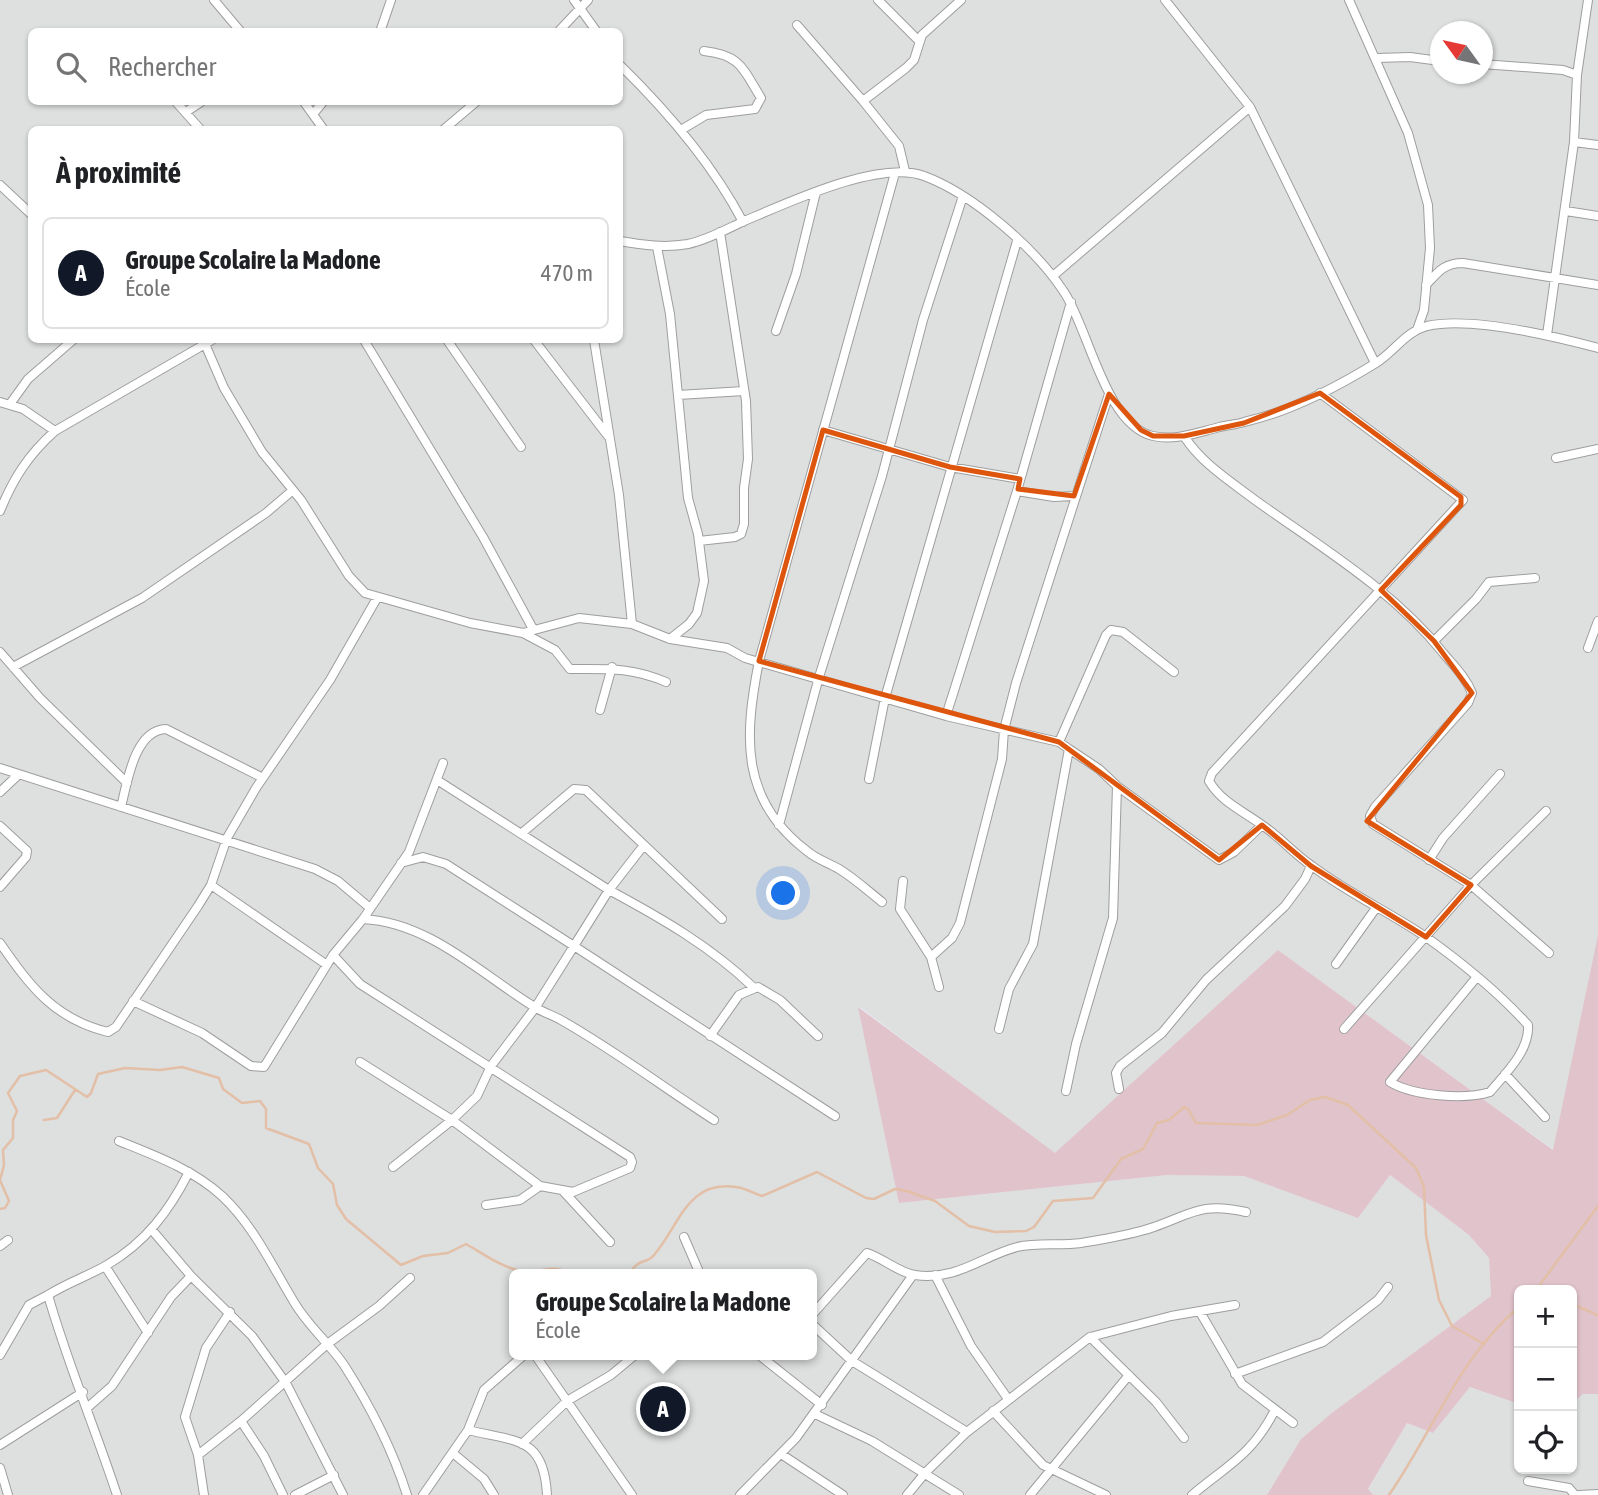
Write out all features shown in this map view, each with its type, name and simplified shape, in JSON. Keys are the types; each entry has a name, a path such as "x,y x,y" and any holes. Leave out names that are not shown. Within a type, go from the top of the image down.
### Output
{"street":[{"path":"214,0 238,28"},
{"path":"381,28 391,0"},
{"path":"561,28 577,4 589,0"},
{"path":"877,0 918,40"},
{"path":"863,101 914,60 918,40 961,0"},
{"path":"1165,0 1250,107 1375,363"},
{"path":"1349,0 1408,133 1428,205 1430,248 1424,288 1424,310 1417,330"},
{"path":"1547,335 1566,211 1574,142 1577,75 1588,0"},
{"path":"577,4 594,28"},
{"path":"797,25 899,146 905,171"},
{"path":"681,130 706,115 755,109 760,104 761,98 738,62 724,53 705,51"},
{"path":"1377,58 1430,60"},
{"path":"1493,65 1563,70 1577,75"},
{"path":"623,68 681,130 722,183 743,222"},
{"path":"179,105 198,126"},
{"path":"186,112 196,105"},
{"path":"307,105 322,126"},
{"path":"314,113 321,105"},
{"path":"448,126 472,105"},
{"path":"1053,276 1250,107"},
{"path":"1574,142 1598,145"},
{"path":"623,241 657,247 691,243 840,183 905,171 934,179 963,196 1017,241 1053,276 1071,302 1109,394 1141,430 1153,436 1184,436 1244,422 1320,393 1375,363 1417,330 1430,326 1465,326 1547,335 1598,348"},
{"path":"882,902 841,870 809,853 779,825 764,805 751,765 751,714 759,662 895,173"},
{"path":"0,185 28,211"},
{"path":"776,331 796,274 816,192"},
{"path":"779,825 819,677 882,476 963,196"},
{"path":"1566,211 1598,216"},
{"path":"699,541 735,537 743,530 749,445 744,391 720,232"},
{"path":"869,779 886,698 950,467 1017,241"},
{"path":"657,247 670,314 688,498 699,541 702,596 689,624 670,639"},
{"path":"1424,288 1440,269 1450,263 1598,285"},
{"path":"946,716 1017,491 1071,302"},
{"path":"10,404 29,379 70,343"},
{"path":"0,511 20,468 55,431 206,343"},
{"path":"208,343 236,411 262,452 293,490 356,586 377,598 470,623 523,633 555,650 570,669 612,667 666,682"},
{"path":"366,343 483,537 533,629"},
{"path":"449,343 521,447"},
{"path":"536,343 610,439"},
{"path":"594,343 610,439 632,624"},
{"path":"678,395 744,391"},
{"path":"1320,393 1463,500 1212,773 1209,781 1215,791 1262,825 1311,866 1426,937 1476,978 1528,1025 1529,1035 1523,1049 1490,1092 1433,1095 1414,1093 1390,1082 1476,978"},
{"path":"931,957 952,939 960,923 1002,759 1004,730 1074,496 1109,394"},
{"path":"0,402 33,415 55,431"},
{"path":"823,430 950,467 1020,480"},
{"path":"1184,436 1199,456 1381,590 1434,641 1472,693 1468,703 1370,816 1373,824 1471,885 1549,953"},
{"path":"1556,458 1598,449"},
{"path":"13,667 142,598 266,513 293,490"},
{"path":"1017,491 1054,498 1074,496"},
{"path":"1434,641 1489,582 1535,578"},
{"path":"0,943 41,998 97,1029 108,1032 116,1027 211,885 227,838 263,778 330,680 377,598"},
{"path":"523,633 579,618 632,624 670,639 727,648 759,662 819,677 946,716 1059,742 1219,860 1234,852 1262,825"},
{"path":"1588,648 1598,621"},
{"path":"1059,742 1106,635 1111,630 1123,632 1174,673"},
{"path":"0,652 40,698 127,783"},
{"path":"600,710 612,667"},
{"path":"121,807 131,766 147,738 160,730 166,729 263,778"},
{"path":"999,1029 1009,989 1032,944 1069,749"},
{"path":"133,1001 202,1033 257,1069 264,1068 327,965 363,919 414,841 443,763"},
{"path":"0,768 227,838 326,873 370,908"},
{"path":"1429,860 1443,838 1500,774"},
{"path":"0,792 18,775"},
{"path":"437,780 609,890 663,918 725,960 753,987 780,1000 818,1036"},
{"path":"1066,1091 1076,1044 1113,918 1117,786"},
{"path":"522,833 580,787 722,919"},
{"path":"1344,1029 1471,885 1546,811"},
{"path":"0,826 27,851 26,857 0,887"},
{"path":"393,1167 452,1120 482,1089 491,1066 535,1008 609,890 644,845"},
{"path":"401,863 423,857 446,864 835,1116"},
{"path":"1119,1088 1116,1073 1120,1066 1162,1032 1206,980 1284,905 1306,879 1311,866"},
{"path":"903,881 900,909 931,957 939,987"},
{"path":"211,885 327,965"},
{"path":"1336,964 1376,908"},
{"path":"363,919 390,922 440,945 535,1008 562,1021 639,1069 714,1120"},
{"path":"333,956 360,984 630,1157 630,1168 573,1192 541,1185 452,1120 360,1062"},
{"path":"710,1035 739,995 753,987"},
{"path":"1505,1074 1545,1117"},
{"path":"119,1141 189,1172 224,1198 249,1228 269,1256 306,1320 344,1366 373,1418 407,1495"},
{"path":"0,1355 23,1312 36,1299 105,1266 152,1230 171,1208 189,1172"},
{"path":"486,1205 520,1200 541,1185"},
{"path":"565,1192 610,1242"},
{"path":"817,1309 867,1253 913,1275 935,1275 983,1263 1016,1247 1076,1244 1112,1237 1153,1227 1204,1208 1223,1207 1246,1212"},
{"path":"152,1230 191,1276 253,1336 286,1383 344,1495"},
{"path":"684,1237 698,1269"},
{"path":"0,1246 8,1240"},
{"path":"105,1266 148,1333"},
{"path":"740,1495 781,1454 815,1414 913,1275"},
{"path":"935,1275 971,1346 1008,1399"},
{"path":"88,1408 111,1387 171,1297 191,1276"},
{"path":"198,1455 286,1383 326,1345 379,1306 410,1278"},
{"path":"1235,1374 1323,1342 1378,1300 1388,1287"},
{"path":"48,1295 60,1339 83,1392 117,1495"},
{"path":"907,1495 926,1472 967,1433 1090,1337 1171,1315 1235,1305"},
{"path":"204,1495 198,1455 186,1422 186,1411 206,1348 230,1312"},
{"path":"1200,1312 1235,1374 1252,1393 1293,1423"},
{"path":"817,1329 852,1361 967,1433"},
{"path":"1090,1337 1129,1374 1184,1438"},
{"path":"423,1495 454,1454 468,1430 484,1390 518,1360"},
{"path":"539,1360 632,1495"},
{"path":"522,1444 567,1401 611,1375 629,1360"},
{"path":"765,1360 822,1405"},
{"path":"1030,1495 1129,1374"},
{"path":"0,1446 83,1392"},
{"path":"1192,1495 1242,1458 1256,1442 1275,1410"},
{"path":"993,1412 1035,1458 1051,1469 1106,1495"},
{"path":"815,1414 926,1472 959,1495"},
{"path":"241,1421 264,1456 283,1495"},
{"path":"468,1430 522,1444 534,1450 542,1460 547,1495"},
{"path":"454,1454 484,1479 494,1495"},
{"path":"781,1454 843,1495"},
{"path":"0,1468 8,1495"},
{"path":"295,1495 334,1475"},
{"path":"1528,1481 1569,1488 1577,1495 1598,1494"}],"highlighted area":[{"path":"1320,393 1461,497 1461,505 1381,590 1434,641 1472,693 1367,821 1471,885 1426,937 1311,866 1262,825 1219,860 1059,742 759,661 823,430 950,467 1020,479 1018,489 1074,496 1109,394 1141,430 1153,436 1184,436 1244,423"}],"shaded area":[{"path":"0,0 1598,0 1598,935 1554,1150 1278,950 1055,1154 860,1007 899,1203 1167,1175 1244,1176 1358,1218 1390,1175 1469,1235 1489,1258 1491,1296 1333,1412 1301,1439 1267,1495 0,1495"},
{"path":"1598,935 1598,1394 1583,1394 1577,1399 1577,1285 1514,1285 1514,1402 1470,1387 1433,1433 1407,1423 1368,1489 1373,1495 1267,1495 1301,1439 1333,1412 1491,1296 1489,1258 1469,1235 1390,1175 1358,1218 1244,1176 1167,1175 899,1203 858,1007 1055,1153 1278,950 1553,1150"},
{"path":"1470,1387 1514,1402 1514,1474 1577,1474 1577,1399 1583,1394 1598,1394 1598,1495 1373,1495 1368,1490 1407,1423 1433,1433"}],"waterway":[{"path":"0,1209 5,1208 9,1201 0,1180 4,1165 3,1150 13,1138 13,1120 17,1111 8,1093 20,1076 46,1070 87,1097 98,1074 125,1068 160,1070 182,1067 219,1078 223,1089 242,1103 260,1101 266,1109 266,1128 309,1144 318,1168 333,1184 337,1205 346,1219 401,1265 423,1256 448,1253 466,1244 514,1269"},
{"path":"44,1120 57,1118 75,1090"},
{"path":"633,1269 654,1255 695,1198 706,1190 719,1186 739,1188 762,1196 817,1172 866,1198 874,1199 895,1189 907,1191 935,1201 969,1226 995,1232 1026,1231 1034,1227 1053,1201 1093,1198 1121,1159 1143,1149 1157,1123 1169,1120 1184,1107 1196,1123 1257,1125 1287,1115 1310,1100 1325,1097 1348,1105 1416,1168 1424,1187 1426,1235 1439,1300 1452,1326 1484,1344"},
{"path":"1540,1285 1598,1206"},
{"path":"551,1269 557,1269"},
{"path":"1577,1306 1598,1315"},
{"path":"1389,1495 1463,1372 1479,1349 1514,1312"}],"place":[{"name":"Groupe Scolaire la Madone","path":"663,1409"}]}
